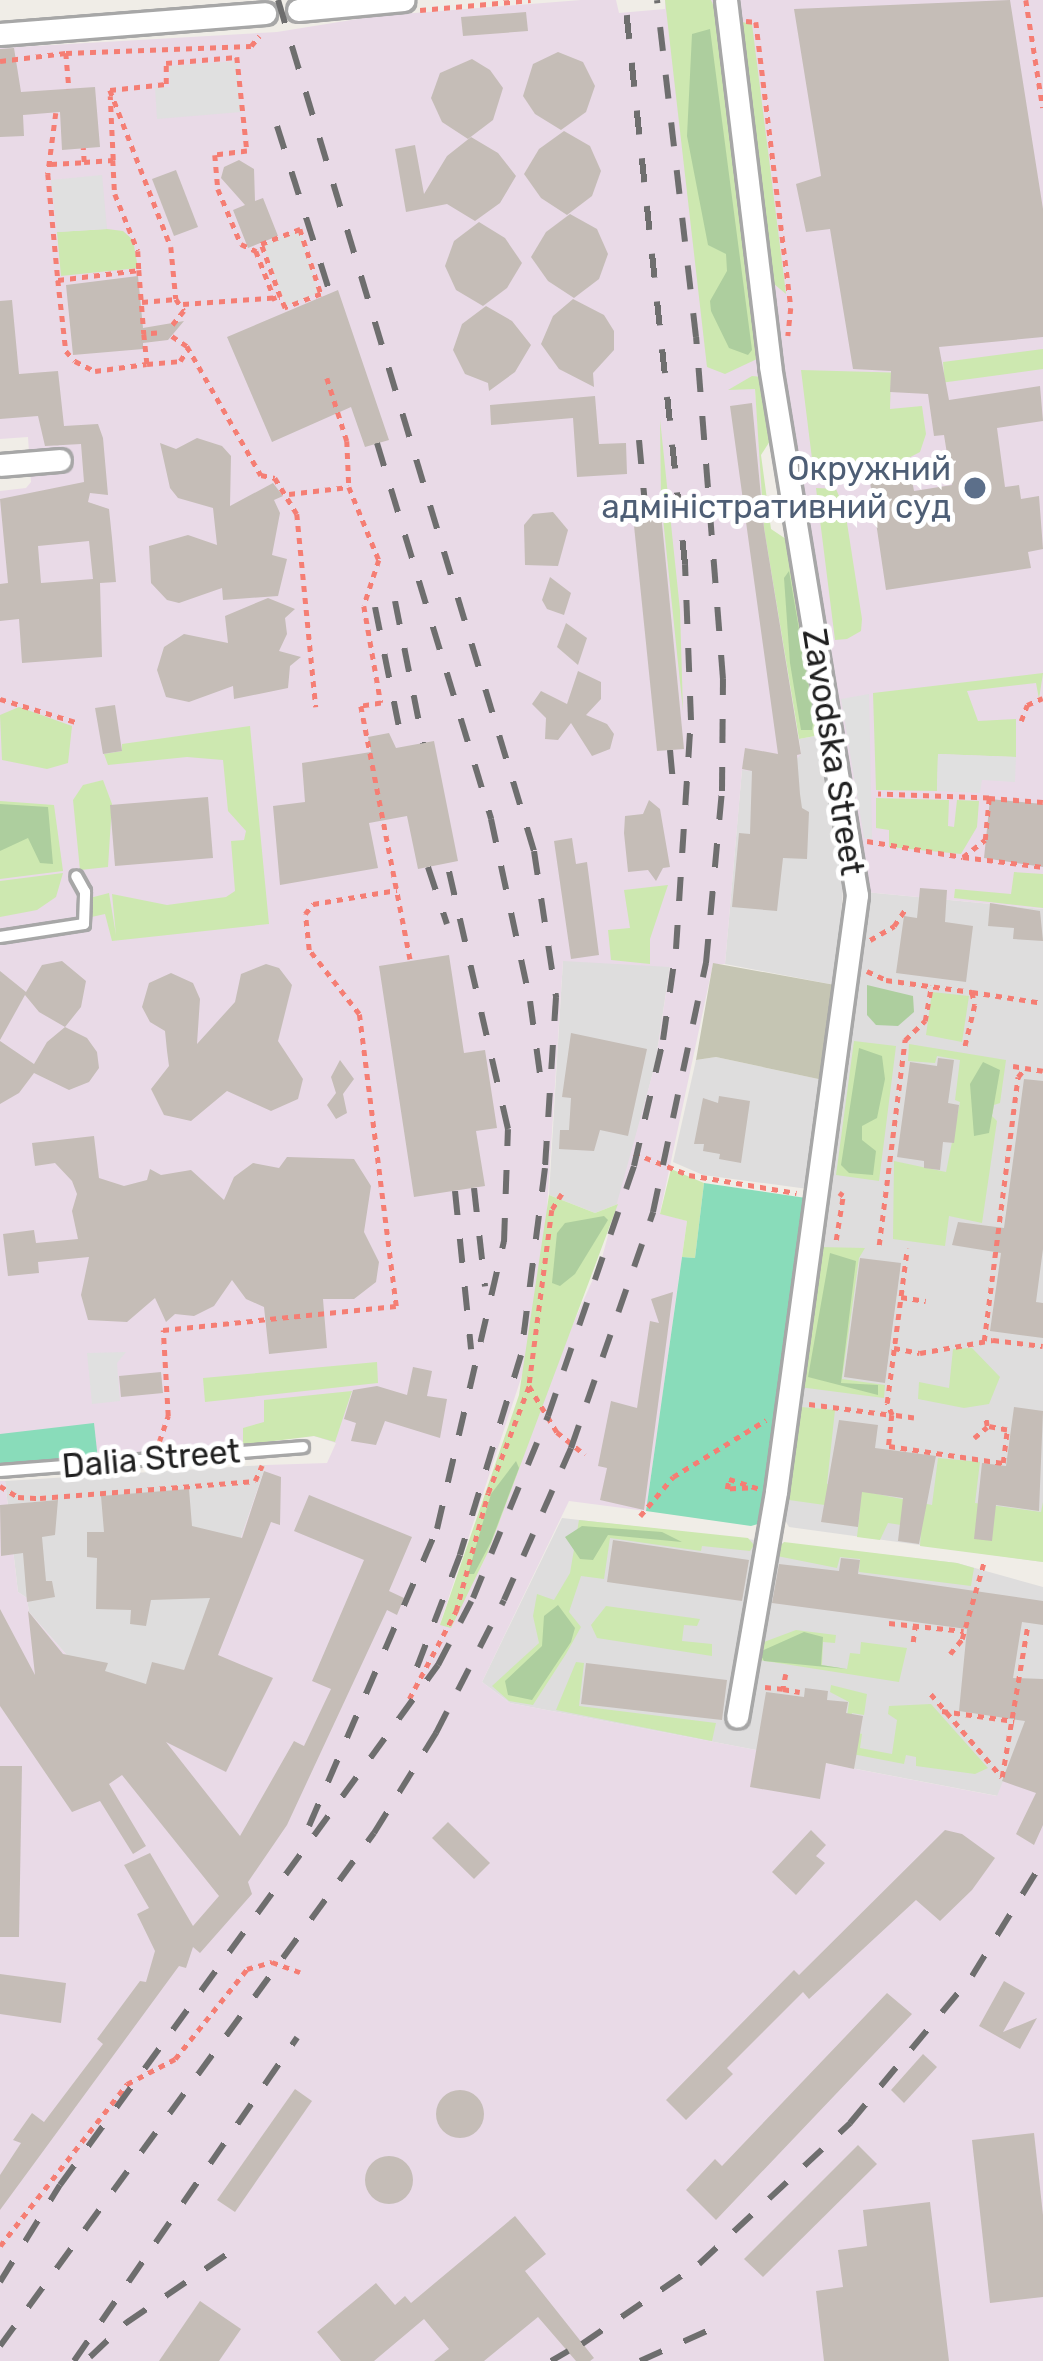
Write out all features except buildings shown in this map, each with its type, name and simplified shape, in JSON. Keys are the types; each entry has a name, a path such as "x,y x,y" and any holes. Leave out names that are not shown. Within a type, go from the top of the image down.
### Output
{"street":[{"path":"298,10 404,0"},
{"name":"Zavodska Street","path":"726,0 770,366 856,883 788,1408 737,1718"},
{"path":"0,34 265,13"},
{"path":"0,464 60,460"}],"lane":[{"path":"0,937 84,924 85,892 76,876"},
{"name":"Dalia Street","path":"0,1471 303,1447"}],"path":[{"path":"1026,0 1043,108"},
{"path":"0,61 66,53 69,89"},
{"path":"110,90 166,84 166,63 237,56 247,151 215,155 218,189 241,244 256,251 277,299 285,308 321,294 300,229 261,244 277,299"},
{"path":"110,90 115,194 138,250 147,364"},
{"path":"110,90 171,247 180,302 171,332 189,348 261,475 275,478 297,514 316,707"},
{"path":"56,112 51,164 66,351 95,371 180,361 189,348"},
{"path":"83,148 84,162"},
{"path":"51,164 113,160"},
{"path":"58,280 139,270"},
{"path":"142,302 277,299"},
{"path":"144,334 157,333"},
{"path":"327,378 347,441 349,487 379,560 364,606 381,703 361,706 410,959"},
{"path":"288,494 349,487"},
{"path":"1021,721 1027,705 1043,698"},
{"path":"0,699 79,723"},
{"path":"878,794 1043,802"},
{"path":"963,856 985,840 988,798"},
{"path":"862,841 887,841 888,848 1043,868"},
{"path":"155,1458 168,1416 163,1330 396,1306 359,1014 308,950 304,914 313,904 397,890"},
{"path":"865,943 894,926 906,908"},
{"path":"862,968 886,980 1043,1004"},
{"path":"879,1245 905,1040 925,1021 931,986"},
{"path":"965,1047 975,1005 972,992"},
{"path":"1013,1066 1043,1071"},
{"path":"984,1341 1018,1077 1025,1068"},
{"path":"634,1153 689,1175 817,1195"},
{"path":"409,1699 456,1611 488,1493 529,1386 552,1210 562,1194"},
{"path":"907,1248 887,1403 892,1415 889,1446 1004,1462 1007,1430 987,1426"},
{"path":"901,1297 926,1300"},
{"path":"894,1348 920,1353 984,1341 1043,1346"},
{"path":"529,1386 557,1432 585,1455"},
{"path":"640,1516 673,1477 801,1403 914,1418"},
{"path":"985,1415 987,1426"},
{"path":"974,1438 987,1426"},
{"path":"0,1486 18,1497 40,1498 255,1481 268,1449"},
{"path":"748,1488 776,1492"},
{"path":"950,1654 964,1631 983,1562"},
{"path":"889,1622 964,1631"},
{"path":"931,1694 998,1777 1013,1721 1028,1624"},
{"path":"913,1642 914,1626"},
{"path":"785,1674 783,1689 800,1692"},
{"path":"942,1712 1013,1721"},
{"path":"0,2246 127,2084 175,2059 247,1969 272,1962 300,1972"}],"shaded area":[{"path":"581,0 616,0 619,13 665,9 665,0 714,0 763,387 755,389 767,544 801,754 784,775 742,770 725,964 713,964 660,1213 687,1221 646,1511 569,1501 482,1682 510,1703 997,1796 1043,1682 1043,2361 0,2361 0,1481 5,1481 18,1592 27,1598 29,1612 80,1670 168,1706 237,1549 266,1465 327,1463 336,1443 314,1436 0,1467 0,491 26,488 31,482 28,437 0,439 0,48 277,32 376,16","holes":["563,961 670,967 655,1065 601,1261 440,1624 527,1360 546,1225"]},
{"path":"735,0 1043,0 1043,909 865,892 779,361"},
{"path":"237,61 241,112 157,119 155,88 170,87 169,66"},
{"path":"102,175 107,229 57,232 51,180"},
{"path":"300,230 319,293 286,306 262,244"},
{"path":"869,694 872,839 864,838 841,699"},
{"path":"820,735 845,867 835,985 725,964 742,769 801,753 799,739"},
{"path":"938,754 1016,757 1015,782 982,780 980,793 937,791"},
{"path":"865,892 1043,909 1043,1562 789,1527 782,1515"},
{"path":"563,960 670,966 655,1065 618,1204 595,1213 549,1195"},
{"path":"713,963 835,985 823,1080 716,1057 696,1060"},
{"path":"716,1057 823,1080 808,1189 703,1175 673,1162 696,1060"},
{"path":"126,1352 117,1363 120,1401 92,1404 87,1353"},
{"path":"266,1465 237,1549 168,1706 80,1670 29,1612 27,1598 18,1592 5,1481"},
{"path":"562,1518 957,1563 1043,1587 1043,1682 998,1796 510,1703 482,1682"}],"green space":[{"path":"665,0 711,0 715,9 757,359 725,374 707,367"},
{"path":"737,21 752,24 786,294 768,279"},
{"path":"710,29 752,350 748,355 729,348 711,311 710,301 727,271 726,254 708,245 687,136 692,34"},
{"path":"123,231 133,240 138,268 61,276 57,232"},
{"path":"1043,349 1043,369 918,386 891,376 890,409 922,406 926,434 920,452 895,465 814,475 801,370 944,374 943,362"},
{"path":"752,376 762,377 770,441 761,455 771,529 786,539 820,735 799,739 764,528 755,389 728,390"},
{"path":"660,419 680,610 683,711 661,499"},
{"path":"816,488 836,489 845,510 862,619 861,631 847,639 835,640"},
{"path":"789,571 814,717 812,730 801,730 790,663 784,578"},
{"path":"1043,673 1039,699 1036,683 967,691 978,721 1016,719 1016,757 938,754 937,791 876,790 873,693"},
{"path":"19,707 72,726 68,763 47,769 2,760 0,715"},
{"path":"250,726 269,924 112,941 105,914 87,918 86,899 109,893 116,935 112,894 167,905 226,897 235,891 231,841 244,840 246,831 228,811 223,760 187,757 108,765 104,754 122,751 122,744"},
{"path":"103,780 112,804 108,867 80,870 73,800 83,785"},
{"path":"876,798 949,800 948,826 954,827 957,800 979,801 977,827 961,854 889,847 889,830 876,828"},
{"path":"0,801 54,805 63,871 0,879"},
{"path":"0,804 48,807 53,864 40,863 28,838 0,851"},
{"path":"1014,872 1043,874 1043,908 954,898 955,889 1011,894"},
{"path":"63,873 56,897 37,910 0,917 0,881"},
{"path":"668,885 650,939 650,964 611,960 608,930 630,928 624,890"},
{"path":"867,985 913,996 914,1012 898,1026 876,1025 867,1015"},
{"path":"932,992 969,996 962,1042 926,1035"},
{"path":"854,1041 896,1046 879,1181 836,1175"},
{"path":"909,1044 1006,1060 1000,1103 994,1105 992,1116 997,1121 982,1223 949,1216 945,1246 893,1239 894,1161 946,1172 960,1102 955,1100 960,1060 937,1056 935,1063 908,1061"},
{"path":"859,1048 882,1056 885,1079 877,1118 862,1126 862,1140 876,1151 873,1175 849,1173 841,1165"},
{"path":"983,1062 1000,1070 989,1133 974,1136 970,1084"},
{"path":"671,1169 704,1183 695,1258 682,1257 687,1221 660,1214"},
{"path":"704,1183 806,1198 762,1510 758,1524 751,1526 646,1511 682,1257 695,1258"},
{"path":"549,1195 595,1213 618,1204 488,1552 451,1628 440,1625 519,1395"},
{"path":"604,1216 608,1220 575,1274 560,1286 552,1283 557,1233 565,1223"},
{"path":"819,1247 865,1248 859,1258 842,1379 885,1385 884,1398 799,1387"},
{"path":"830,1253 856,1261 841,1383 878,1385 878,1395 808,1377"},
{"path":"972,1348 1000,1377 989,1404 964,1408 918,1399 919,1382 949,1388 953,1349"},
{"path":"377,1362 378,1383 205,1402 203,1378"},
{"path":"352,1391 335,1442 314,1436 243,1445 243,1428 264,1422 264,1400"},
{"path":"801,1407 835,1410 827,1484 932,1505 938,1458 980,1462 975,1503 1041,1512 1043,1502 1043,1562 920,1546 921,1528 888,1523 880,1540 857,1537 860,1510 789,1500"},
{"path":"94,1423 98,1460 0,1467 0,1434"},
{"path":"516,1461 519,1468 491,1542 474,1574 468,1574 491,1494"},
{"path":"579,1520 748,1538 754,1545 750,1551 702,1546 701,1551 610,1538 604,1579 581,1576 569,1612 581,1627 566,1654 533,1705 509,1701 492,1686 539,1643 533,1616 537,1594 554,1600 570,1573"},
{"path":"582,1526 662,1532 682,1542 608,1535 593,1560 580,1559 565,1537"},
{"path":"784,1542 957,1563 974,1568 971,1586 859,1572 860,1559 840,1557 837,1568 772,1555"},
{"path":"558,1605 575,1628 571,1642 532,1700 508,1695 505,1681 542,1646 544,1616"},
{"path":"606,1606 700,1619 697,1626 684,1625 682,1641 712,1644 712,1656 597,1638 591,1625"},
{"path":"796,1630 836,1635 835,1643 823,1642 822,1665 847,1669 850,1653 860,1654 861,1642 907,1648 899,1682 759,1660 756,1645"},
{"path":"804,1632 823,1637 821,1665 847,1669 764,1661 759,1652"},
{"path":"576,1662 584,1663 579,1706 716,1723 712,1741 556,1710"},
{"path":"831,1685 867,1694 864,1715 852,1713 849,1730 862,1734 860,1748 892,1754 897,1720 888,1714 889,1706 931,1704 988,1768 975,1774 916,1766 916,1757 906,1755 904,1764 842,1752 849,1702 830,1692"}],"railway":[{"path":"278,0 534,851 556,997 545,1168 521,1355 460,1555 409,1688"},
{"path":"0,2282 60,2185 438,1665 473,1598 548,1416 634,1166 663,1040 676,949 691,720 685,564 625,0"},
{"path":"0,2346 374,1833 436,1733 504,1600 571,1448 653,1212 706,963 722,791 723,679 696,337 657,0"},
{"path":"277,126 330,293"},
{"path":"639,440 645,505"},
{"path":"377,443 491,819 530,1001 540,1074"},
{"path":"395,601 423,743"},
{"path":"375,607 403,747"},
{"path":"670,750 674,793"},
{"path":"309,1826 437,1529 504,1242 508,1129 447,863"},
{"path":"428,867 447,924"},
{"path":"474,1188 485,1286"},
{"path":"455,1191 471,1349"},
{"path":"582,2344 699,2264 850,2123 972,1976 1043,1861"},
{"path":"74,2361 297,2038"},
{"path":"90,2357 126,2323 230,2252"},
{"path":"640,2361 718,2326"},
{"path":"551,2361 568,2351"}],"place":[{"name":"Окружний адміністративний суд","path":"975,488"}]}
